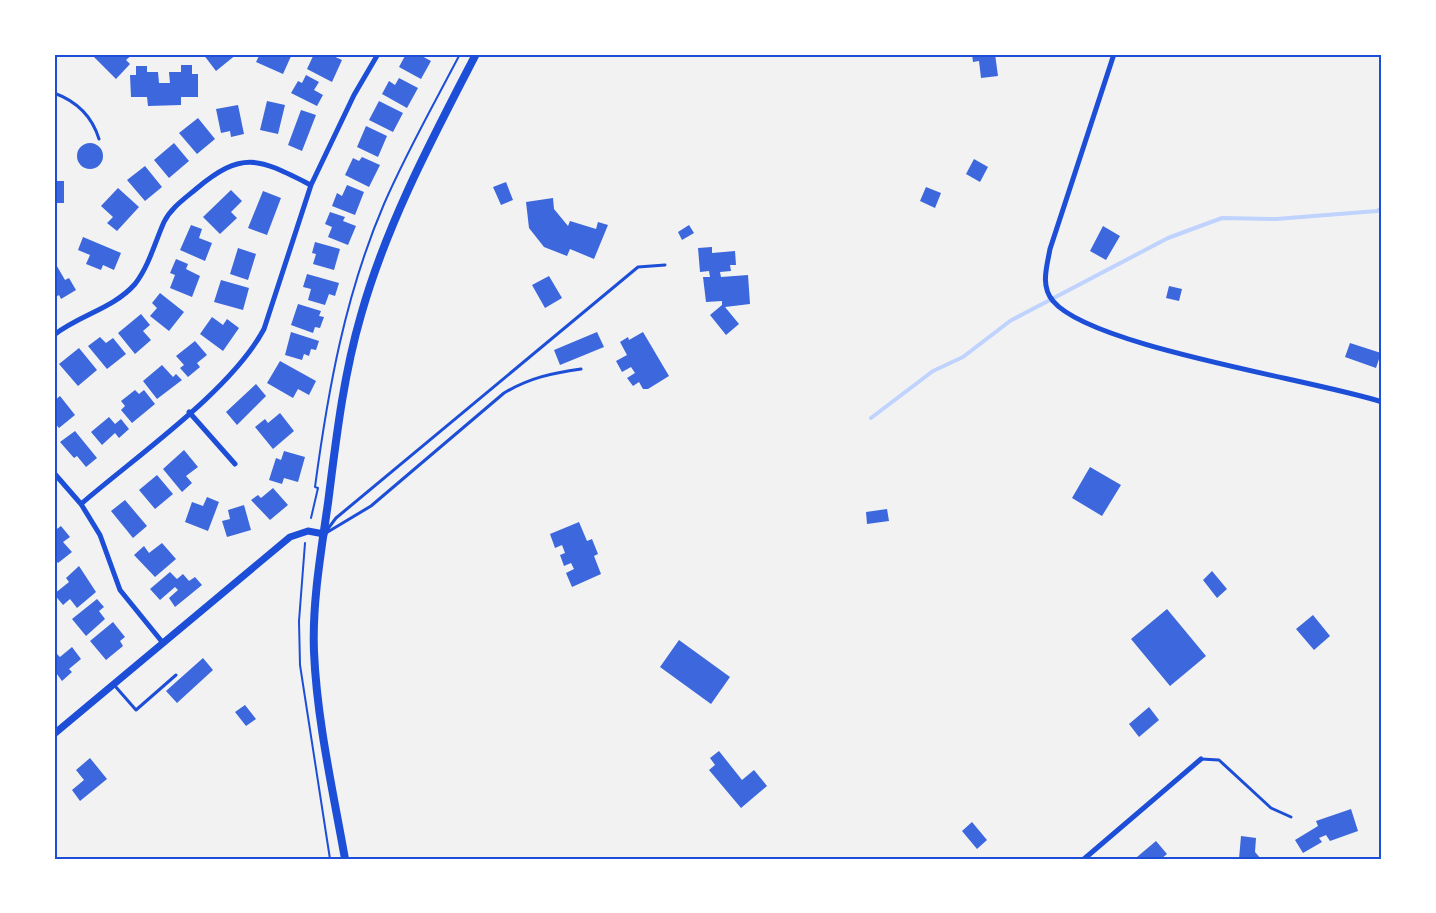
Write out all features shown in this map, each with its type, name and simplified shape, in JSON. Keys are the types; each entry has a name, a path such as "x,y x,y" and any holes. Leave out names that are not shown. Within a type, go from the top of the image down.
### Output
{"main road":[{"path":"345,859 314,657 316,600 344,387 368,292 408,188 476,54"}],"street":[{"path":"81,504 189,412 244,361 258,340 311,184 354,94 378,54"},
{"path":"1114,54 1050,249 1044,278 1053,301 1074,318 1104,331 1164,349 1382,402"},
{"path":"54,335 70,323 121,297 136,283 173,208 227,166 258,161 273,165 311,184"},
{"path":"189,412 235,464"},
{"path":"54,473 81,504 100,535 120,590 163,643"},
{"path":"54,734 290,537 308,531 324,534"},
{"path":"1084,859 1201,759"}],"lane":[{"path":"54,93 66,97 86,112 99,139"},
{"path":"324,534 336,518 638,267 665,265"},
{"path":"324,534 371,506 504,393 523,382 543,375 581,369"},
{"path":"114,685 136,710 176,675"},
{"path":"1201,759 1219,760 1271,808 1291,817"}],"path":[{"path":"310,518 317,502 316,483"}],"building":[{"path":"91,54 133,54 126,60 130,64 116,79"},
{"path":"203,54 237,54 216,71"},
{"path":"260,54 292,54 283,74 256,62"},
{"path":"314,54 329,54 342,60 332,82 307,69"},
{"path":"406,54 418,54 431,61 421,79 399,67"},
{"path":"972,54 995,54 998,76 981,78 979,61 973,62"},
{"path":"181,65 192,65 192,74 198,74 198,97 181,97 181,105 148,106 147,97 131,97 130,75 136,75 136,66 147,66 147,72 158,72 159,83 170,83 169,72 181,72"},
{"path":"306,75 319,82 314,90 323,95 317,106 291,93 298,81 302,83"},
{"path":"399,78 418,88 407,108 382,94 389,81 395,85"},
{"path":"267,101 285,105 278,134 260,130"},
{"path":"379,101 403,113 393,132 369,120"},
{"path":"238,105 244,134 231,137 230,131 221,133 216,109"},
{"path":"301,110 316,115 302,151 288,145"},
{"path":"198,118 215,139 197,154 179,133"},
{"path":"366,126 387,136 378,157 357,147"},
{"path":"90,143 99,147 103,156 99,165 90,169 81,165 77,156 81,147"},
{"path":"174,143 189,161 169,178 154,160"},
{"path":"362,157 380,165 369,187 345,175 353,158 359,161"},
{"path":"974,159 988,167 980,182 966,174"},
{"path":"145,166 162,187 145,201 127,180"},
{"path":"54,181 64,181 64,203 54,203"},
{"path":"506,182 513,200 501,205 493,187"},
{"path":"347,185 364,192 355,215 332,206 337,193 342,196"},
{"path":"926,187 941,193 935,208 920,201"},
{"path":"118,188 139,207 117,231 107,223 113,217 101,206"},
{"path":"231,190 242,201 231,212 237,218 220,234 203,217"},
{"path":"263,191 281,198 267,235 248,228"},
{"path":"553,198 554,209 568,226 570,221 596,229 598,222 608,225 594,259 570,249 567,256 544,247 529,228 526,202"},
{"path":"330,212 345,217 343,221 356,226 348,245 328,237 332,227 325,224"},
{"path":"191,225 202,229 199,238 212,243 205,261 180,250"},
{"path":"689,225 694,233 682,240 678,232"},
{"path":"1103,226 1120,236 1106,260 1090,251"},
{"path":"83,237 121,253 114,270 103,265 101,270 86,264 90,255 78,250"},
{"path":"315,242 340,249 334,270 313,264 316,254 312,253"},
{"path":"712,247 712,253 735,251 736,265 730,265 731,271 720,272 721,277 748,275 750,304 725,307 739,324 726,335 710,315 722,305 722,301 706,302 703,277 710,277 709,271 700,272 698,248"},
{"path":"238,248 256,254 248,280 230,274"},
{"path":"176,259 188,264 186,269 200,276 192,297 170,288 175,275 170,273"},
{"path":"54,261 65,280 69,278 76,290 61,299 59,295 54,298"},
{"path":"307,274 339,283 335,296 329,294 325,305 308,300 311,289 303,287"},
{"path":"549,276 562,298 545,308 532,285"},
{"path":"221,280 249,288 243,310 214,302"},
{"path":"1169,286 1182,289 1179,301 1166,298"},
{"path":"160,293 184,312 169,331 150,316 157,308 152,303"},
{"path":"298,304 321,311 319,316 324,317 320,328 315,327 313,333 291,325"},
{"path":"141,314 150,325 143,331 151,340 135,354 118,333"},
{"path":"212,317 223,325 227,319 239,328 223,351 200,334"},
{"path":"291,332 319,341 316,350 311,349 309,356 304,354 302,360 285,355"},
{"path":"597,332 604,347 560,365 554,350"},
{"path":"643,332 669,376 648,389 643,389 639,382 633,386 627,378 635,373 631,367 622,372 616,361 627,355 620,342"},
{"path":"100,337 106,343 113,338 126,354 107,369 88,346"},
{"path":"195,341 207,355 197,363 200,367 188,377 180,368 184,365 176,356"},
{"path":"1350,343 1381,353 1376,368 1345,357"},
{"path":"79,348 97,370 78,386 59,364"},
{"path":"280,361 316,381 309,395 298,389 293,398 267,383"},
{"path":"162,365 173,377 176,374 182,380 157,399 143,381"},
{"path":"256,384 266,396 237,425 226,412"},
{"path":"135,390 139,394 144,390 155,404 132,423 121,410 125,406 121,401"},
{"path":"60,396 75,415 59,428 54,422 54,401"},
{"path":"280,413 294,431 273,449 255,427 265,419 268,423"},
{"path":"109,417 115,424 121,419 129,429 119,438 115,433 102,445 91,432"},
{"path":"75,431 97,458 86,467 77,456 74,458 60,442"},
{"path":"184,450 198,467 186,476 192,483 182,492 163,469"},
{"path":"284,451 305,457 298,482 284,478 282,484 269,480 276,458 281,460"},
{"path":"1090,467 1121,485 1102,516 1072,498"},
{"path":"157,475 173,494 155,509 139,490"},
{"path":"273,488 288,505 270,520 251,500 258,495 261,498"},
{"path":"207,497 219,502 208,531 185,522 192,502 203,506"},
{"path":"125,500 147,526 133,538 111,511"},
{"path":"244,505 251,530 227,537 222,521 230,519 228,510"},
{"path":"887,509 889,521 867,524 866,512"},
{"path":"579,522 587,541 592,539 598,554 594,556 601,574 572,587 566,573 574,569 571,563 564,566 560,555 565,553 562,545 555,548 550,534"},
{"path":"61,526 70,537 63,542 72,552 58,563 54,558 54,531"},
{"path":"162,543 176,559 155,577 134,555 144,546 149,553"},
{"path":"79,566 96,592 77,608 70,599 63,605 54,594 69,582 66,578"},
{"path":"1212,571 1227,589 1217,598 1203,580"},
{"path":"170,572 177,579 183,574 189,581 195,577 202,585 175,607 169,598 178,590 175,587 160,600 150,589"},
{"path":"97,599 104,607 99,611 105,619 86,636 72,619"},
{"path":"1167,609 1206,656 1170,686 1131,639"},
{"path":"1313,615 1330,636 1314,650 1296,629"},
{"path":"113,622 125,637 120,641 123,646 106,660 90,641"},
{"path":"679,640 730,677 711,704 660,667"},
{"path":"72,647 81,659 69,669 72,672 62,681 54,670 54,656 57,654 60,657"},
{"path":"203,658 213,670 177,703 166,691"},
{"path":"245,705 256,719 246,726 235,712"},
{"path":"1149,707 1159,720 1139,737 1129,724"},
{"path":"719,751 742,780 754,770 767,786 741,808 709,770 715,765 710,758"},
{"path":"90,758 107,779 80,801 72,790 84,780 76,770"},
{"path":"1351,809 1358,831 1330,841 1326,835 1319,838 1322,842 1303,853 1295,840 1318,826 1316,821"},
{"path":"972,822 987,840 977,849 962,831"},
{"path":"1241,836 1256,838 1255,852 1261,859 1239,859"},
{"path":"1156,841 1167,854 1161,859 1139,859 1137,857"}],"waterway":[{"path":"871,418 933,371 963,357 1010,321 1168,238 1222,218 1276,219 1377,211 1382,208"}]}
